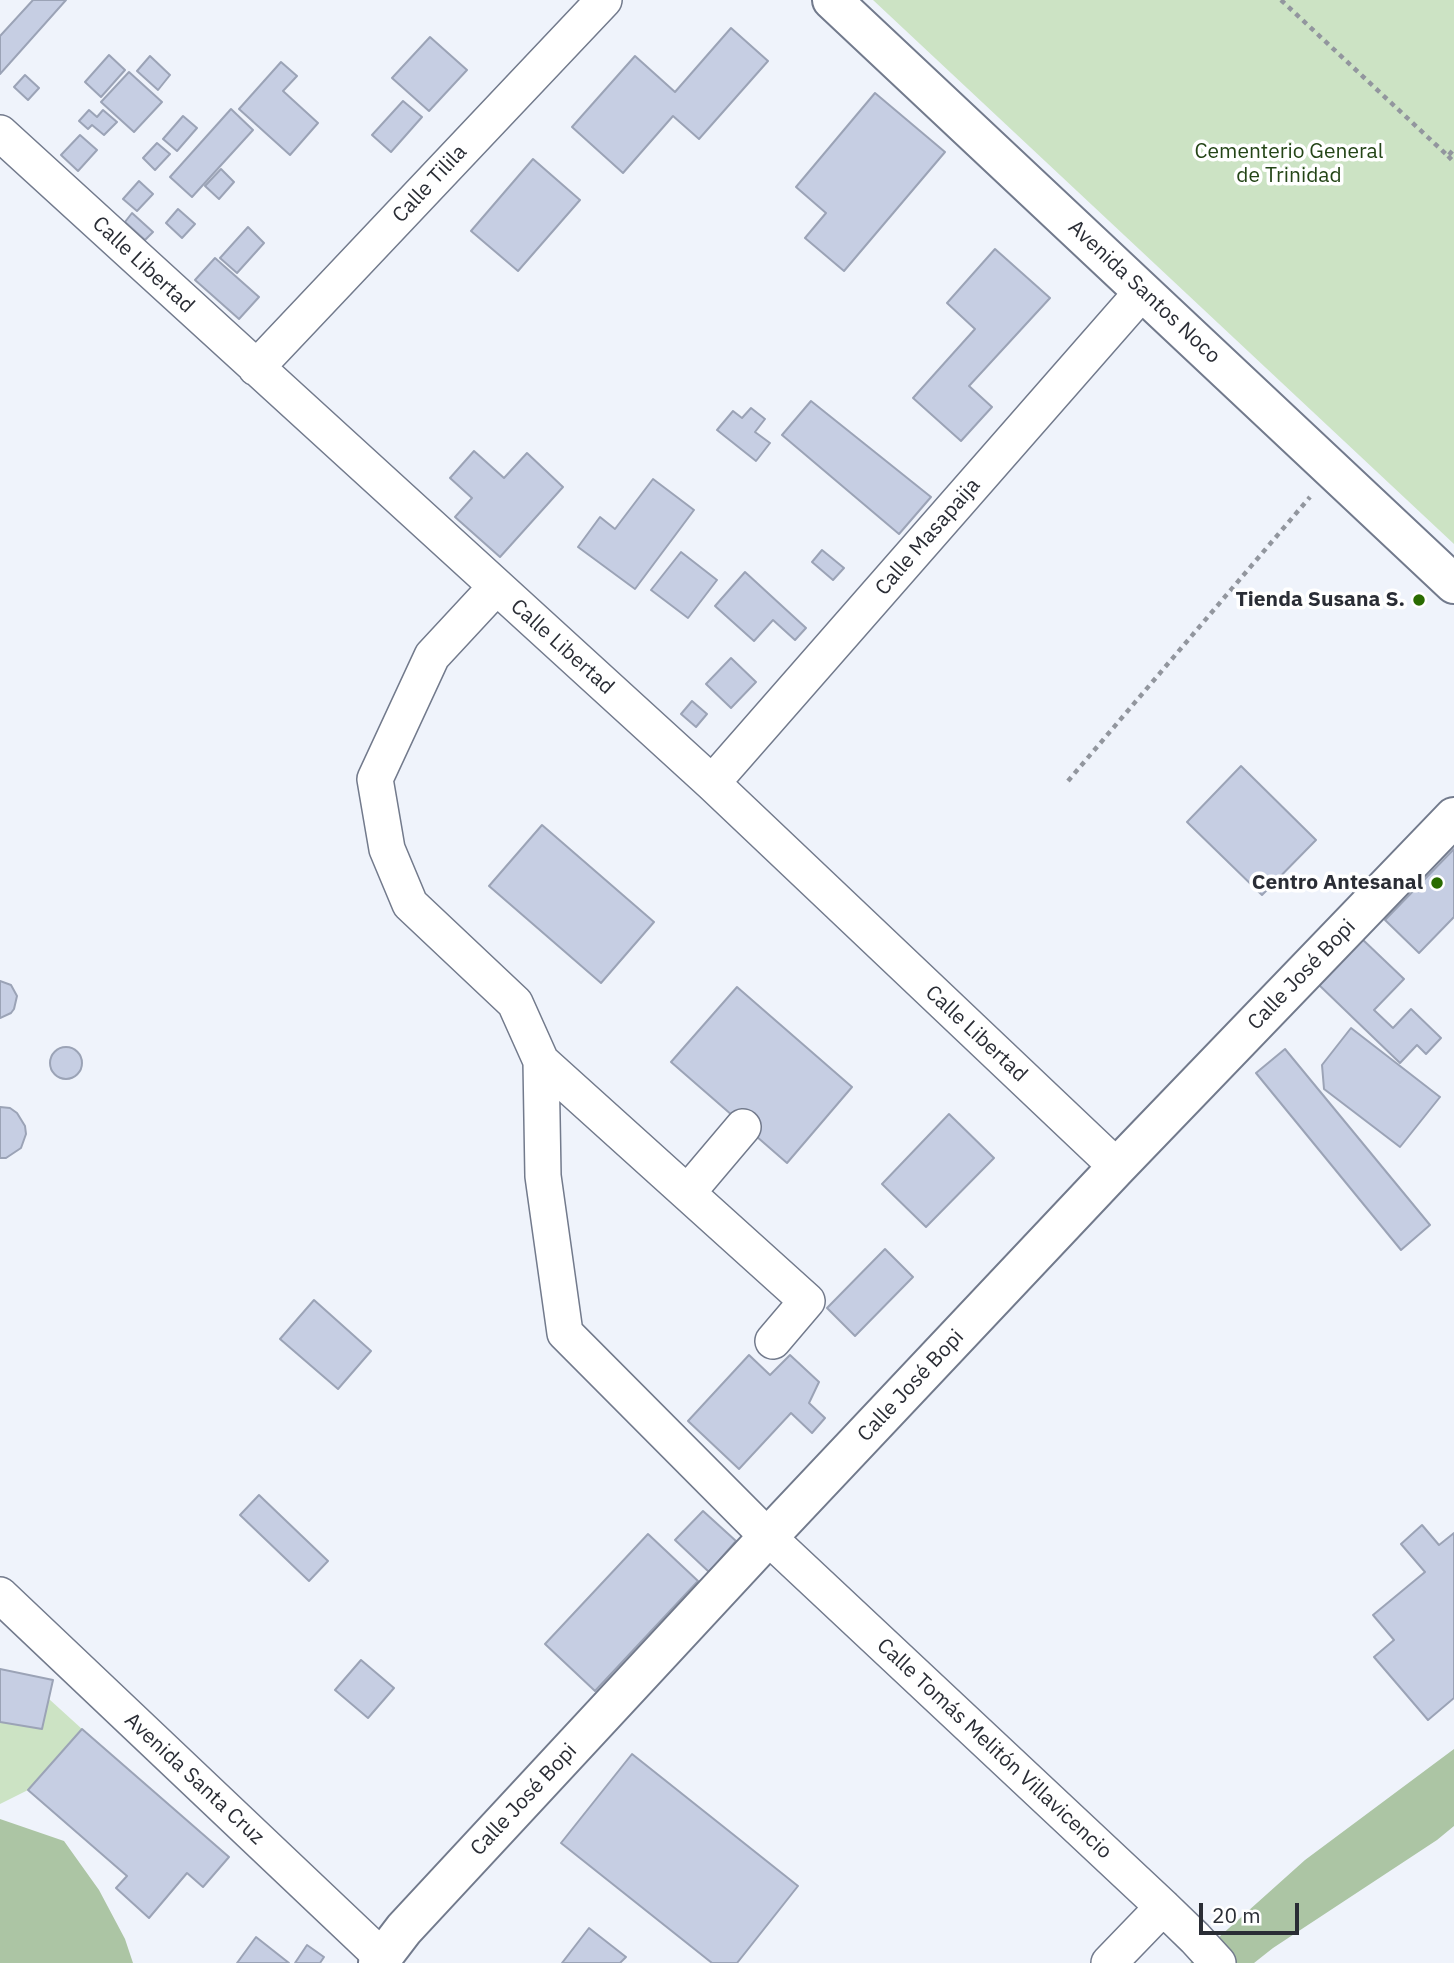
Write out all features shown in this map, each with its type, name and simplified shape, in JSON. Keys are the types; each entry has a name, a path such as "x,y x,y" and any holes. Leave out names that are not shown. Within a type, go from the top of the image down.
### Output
{"main road":[{"name":"Avenida Santos Noco","path":"832,0 1454,584"},
{"name":"Calle José Bopi","path":"383,1961 404,1928 768,1537 1117,1167 1454,817"}],"street":[{"name":"Calle Tilila","path":"256,368 604,0"},
{"name":"Calle Libertad","path":"0,134 712,783 1117,1167"},
{"name":"Calle Masapaija","path":"712,783 1143,291"},
{"path":"496,587 432,656 375,779 387,849 410,904 515,1003 541,1061 807,1301 773,1340"},
{"name":"Calle Tomás Melitón Villavicencio","path":"541,1061 543,1176 565,1333 768,1537 1163,1907 1218,1963"},
{"path":"688,1192 743,1128"},
{"name":"Avenida Santa Cruz","path":"0,1595 383,1961"},
{"path":"1109,1963 1163,1907"}],"path":[{"path":"1281,0 1454,162"},
{"path":"1448,156 1454,149"},
{"path":"1068,781 1333,470"}],"green space":[{"name":"Cementerio General de Trinidad","path":"873,0 1454,0 1454,544"},
{"path":"49,1699 82,1729 28,1790 0,1804 0,1722"}],"shaded area":[{"path":"1454,1749 1454,1826 1437,1840 1254,1963 1190,1963 1305,1860"},
{"path":"0,1819 64,1841 99,1890 125,1939 133,1963 0,1963"}],"building":[{"path":"33,0 66,0 0,74 0,36"},
{"path":"731,28 768,61 699,139 673,116 623,173 572,127 635,56 675,92"},
{"path":"430,37 467,70 429,111 392,78"},
{"path":"109,55 125,70 101,97 85,82"},
{"path":"150,56 170,75 158,90 137,71"},
{"path":"281,62 297,76 283,91 318,123 290,155 239,109"},
{"path":"129,72 162,102 134,132 101,102"},
{"path":"25,75 39,88 28,100 14,87"},
{"path":"875,93 945,152 844,271 805,238 826,213 796,187"},
{"path":"403,101 422,117 391,152 372,135"},
{"path":"231,109 253,130 192,197 170,177"},
{"path":"89,110 97,117 103,110 117,122 104,135 92,125 88,129 79,121"},
{"path":"183,116 197,128 177,151 163,139"},
{"path":"80,135 97,150 78,171 61,155"},
{"path":"157,143 170,154 155,170 143,158"},
{"path":"533,159 580,200 518,271 471,231"},
{"path":"221,169 234,182 219,199 205,186"},
{"path":"139,181 153,194 137,211 123,199"},
{"path":"178,209 195,224 182,238 166,223"},
{"path":"132,213 153,232 145,240 125,222"},
{"path":"248,227 264,243 237,273 220,258"},
{"path":"995,249 1050,298 969,386 992,407 961,441 913,398 975,329 947,303"},
{"path":"215,258 259,297 239,319 195,280"},
{"path":"811,401 931,497 899,534 782,435"},
{"path":"751,408 765,419 755,432 770,443 756,461 717,430 733,411 742,418"},
{"path":"474,451 504,478 527,453 563,487 500,557 455,517 472,498 450,478"},
{"path":"653,479 694,510 635,589 578,547 600,517 615,529"},
{"path":"822,550 844,568 833,580 812,562"},
{"path":"681,552 717,580 688,618 651,590"},
{"path":"745,572 806,628 795,640 773,620 754,641 715,606"},
{"path":"731,658 756,682 731,708 706,684"},
{"path":"692,701 707,714 696,727 681,714"},
{"path":"1241,766 1316,840 1262,895 1187,822"},
{"path":"542,825 654,922 601,983 489,886"},
{"name":"Centro Antesanal","path":"1454,849 1454,917 1419,953 1385,920"},
{"path":"1361,938 1404,979 1374,1010 1393,1028 1411,1009 1441,1038 1426,1054 1417,1045 1400,1063 1318,984"},
{"path":"0,981 11,985 17,996 11,1013 0,1018"},
{"path":"737,987 852,1087 787,1163 671,1062"},
{"path":"1351,1028 1440,1097 1400,1147 1324,1089 1322,1065"},
{"path":"66,1047 78,1051 82,1063 78,1075 66,1079 54,1075 50,1063 54,1051"},
{"path":"1285,1049 1430,1225 1401,1250 1256,1073"},
{"path":"0,1107 10,1108 17,1113 25,1126 26,1134 21,1148 6,1158 0,1158"},
{"path":"949,1114 994,1158 926,1227 882,1184"},
{"path":"885,1249 913,1277 855,1336 827,1308"},
{"path":"314,1300 371,1351 338,1389 280,1339"},
{"path":"749,1355 770,1375 790,1355 819,1382 809,1403 825,1418 812,1433 791,1413 739,1469 688,1421"},
{"path":"259,1495 328,1561 309,1581 240,1515"},
{"path":"703,1511 736,1541 709,1572 675,1540"},
{"path":"1422,1525 1439,1545 1454,1533 1454,1698 1428,1720 1374,1657 1394,1640 1373,1615 1425,1572 1401,1544"},
{"path":"648,1534 698,1581 595,1691 545,1644"},
{"path":"361,1660 394,1688 368,1718 335,1690"},
{"path":"0,1669 53,1680 42,1729 0,1722"},
{"path":"82,1729 229,1857 203,1887 187,1873 149,1918 116,1888 127,1876 28,1790"},
{"path":"632,1754 798,1886 737,1963 712,1963 561,1843"},
{"path":"589,1928 626,1957 620,1963 562,1963"},
{"path":"256,1937 289,1963 237,1963"},
{"path":"307,1945 324,1957 320,1963 295,1963"}],"place":[{"name":"Tienda Susana S.","path":"1419,600"},
{"name":"Centro Antesanal","path":"1437,883"}]}
